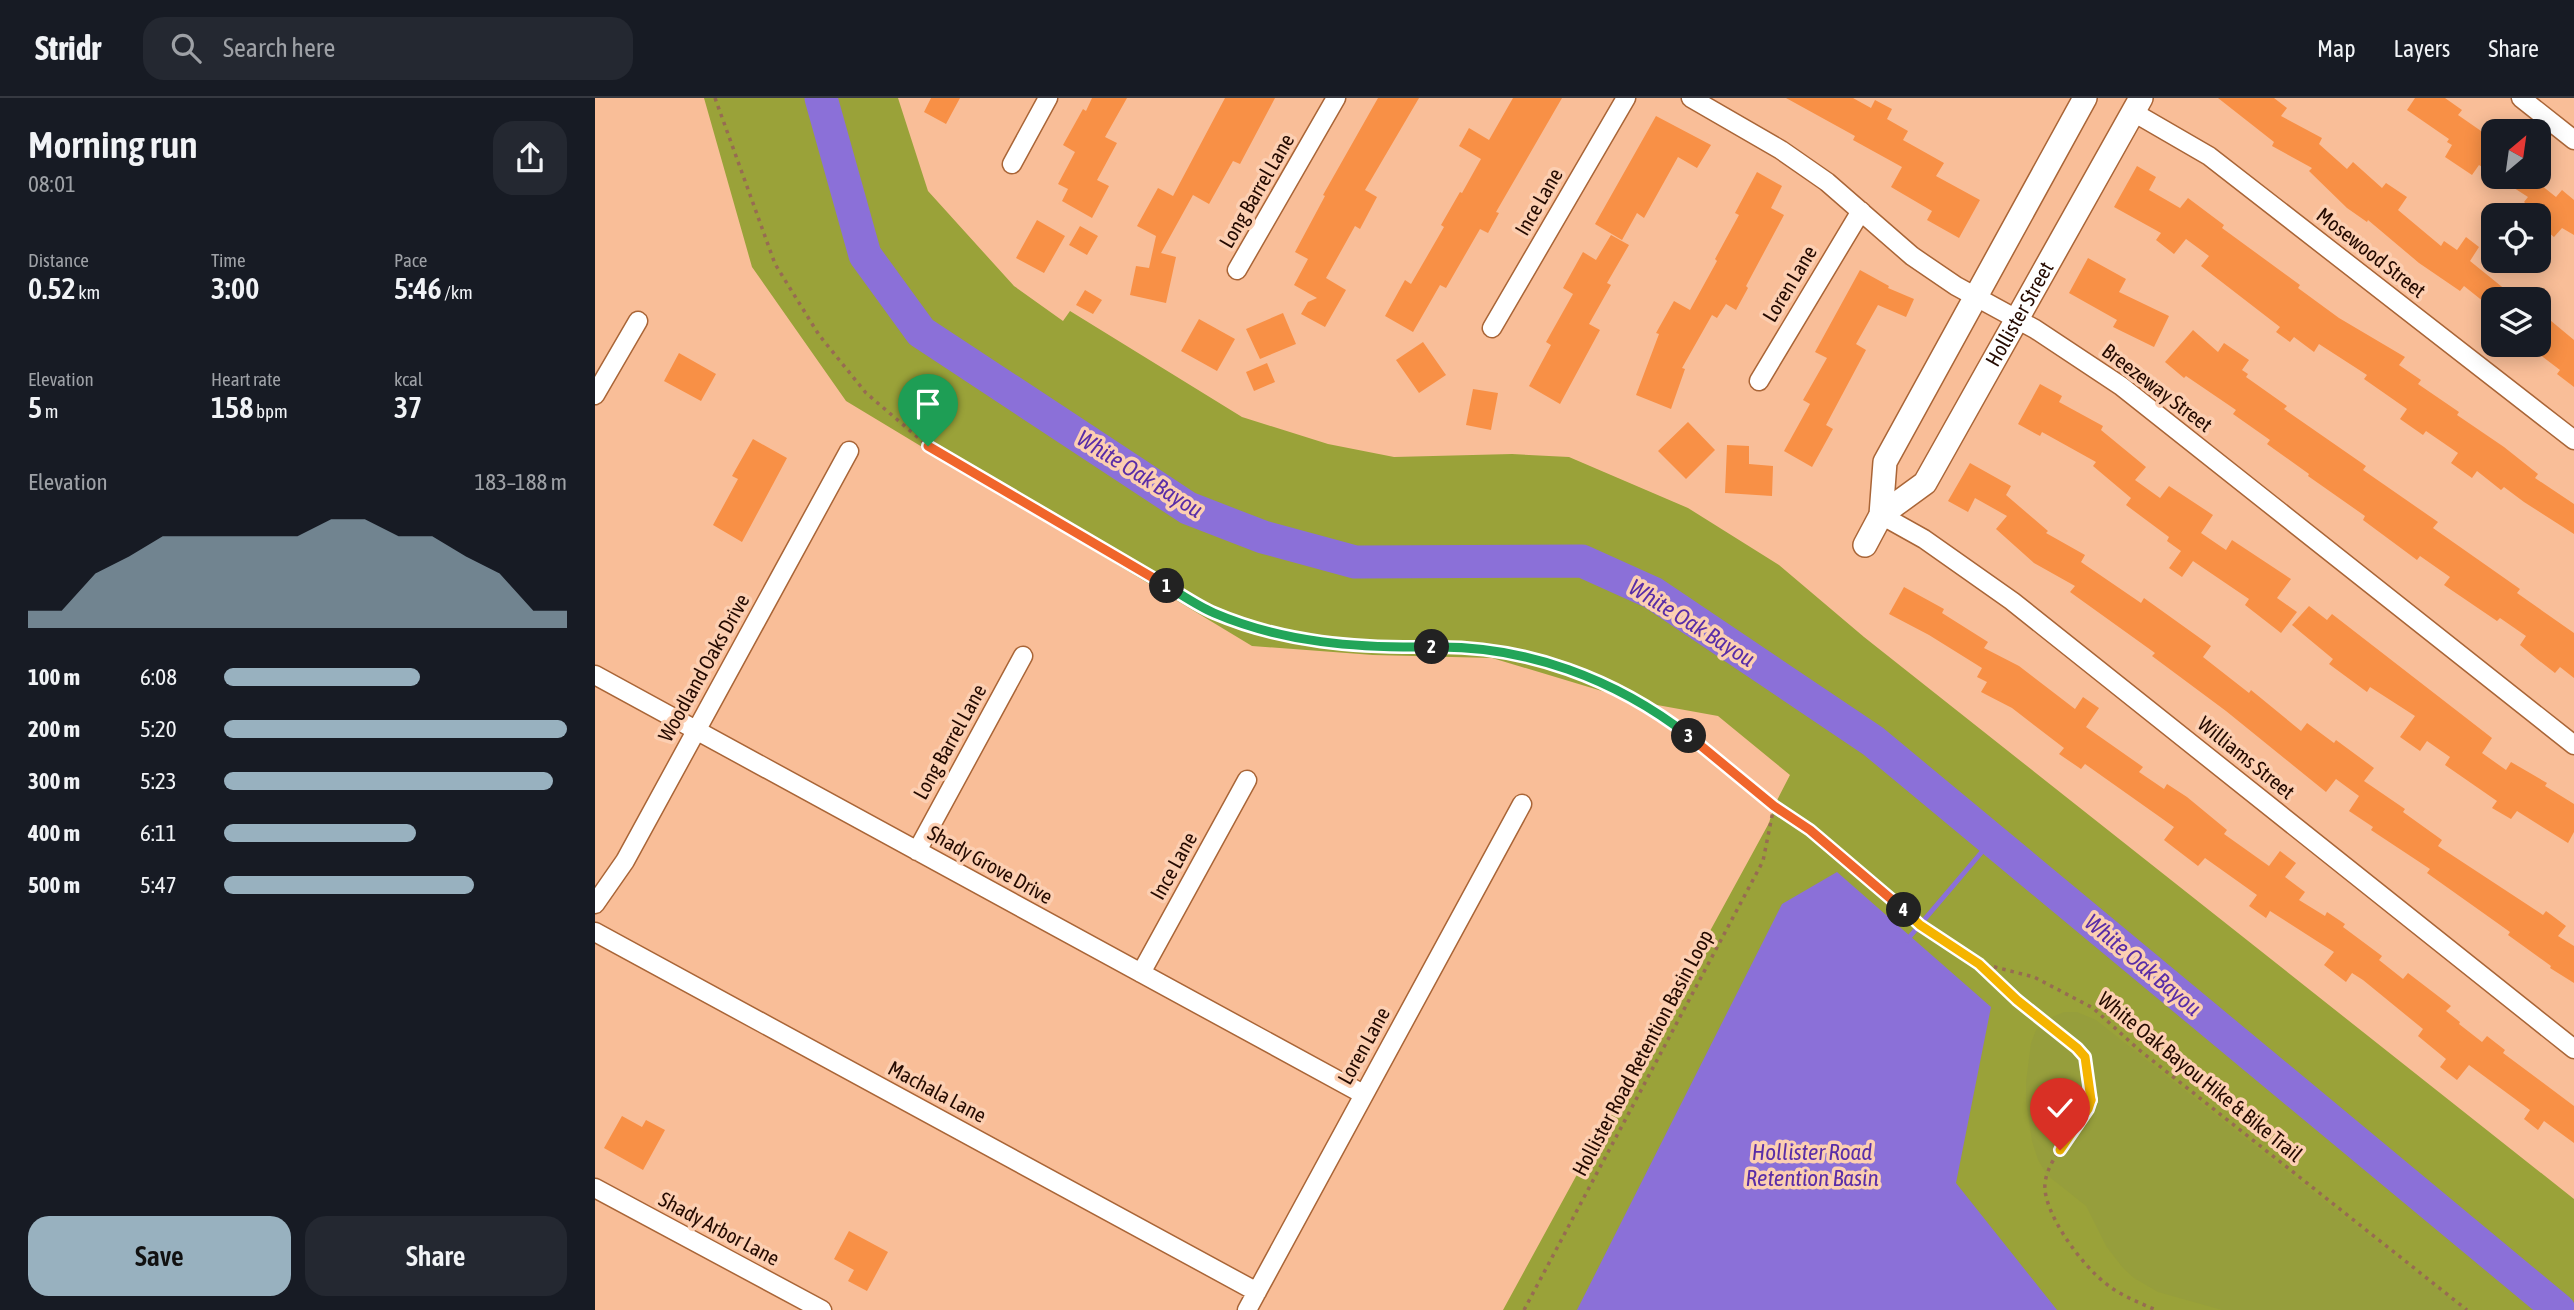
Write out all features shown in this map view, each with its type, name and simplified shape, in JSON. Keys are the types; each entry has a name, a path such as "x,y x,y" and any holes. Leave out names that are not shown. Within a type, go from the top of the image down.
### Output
{"street":[{"path":"1012,164 1048,98"},
{"name":"Long Barrel Lane","path":"1237,270 1336,98"},
{"name":"Ince Lane","path":"1492,328 1626,98"},
{"name":"Breezeway Street","path":"1692,98 1781,150 1826,182 1912,256 1975,296 2018,319 2121,386 2574,745"},
{"name":"Hollister Street","path":"1865,545 1881,515 1885,461 2085,98"},
{"path":"2521,98 2574,140"},
{"name":"Hollister Street","path":"1881,515 1925,483 2137,105"},
{"name":"Mosewood Street","path":"2137,105 2209,156 2574,440"},
{"name":"Loren Lane","path":"1759,381 1861,211"},
{"path":"595,396 638,321"},
{"name":"Woodland Oaks Drive","path":"595,904 625,861 849,451"},
{"name":"Williams Street","path":"1881,515 1924,539 2012,601 2574,1049"},
{"name":"Long Barrel Lane","path":"917,851 1023,656"},
{"name":"Shady Grove Drive","path":"595,675 1363,1094"},
{"name":"Ince Lane","path":"1141,973 1247,780"},
{"name":"Loren Lane","path":"1247,1310 1522,804"},
{"name":"Machala Lane","path":"595,932 1257,1292"},
{"name":"Shady Arbor Lane","path":"595,1188 822,1310"}],"path":[{"name":"White Oak Bayou Hike & Bike Trail","path":"715,98 775,264 801,308 866,393 928,446 1212,612 1247,626 1344,646 1491,649 1538,660 1585,676 1631,697 1663,716 1774,806 1810,830 1920,925 1979,964 2034,976 2093,1008 2138,1049 2467,1310"},
{"name":"Hollister Road Retention Basin Loop","path":"1524,1310 1763,861 1774,806"},
{"path":"1979,964 2085,1057 2092,1098 2088,1109 2052,1161 2045,1181 2045,1194 2057,1223 2087,1266 2114,1290 2156,1310"}],"green space":[{"path":"704,98 898,98 928,191 1014,286 1063,321 1070,311 1242,417 1328,444 1394,457 1512,454 1569,457 1688,508 1779,565 1864,637 2574,1199 2574,1310 1503,1310 1769,823 1774,806 1790,775 1718,716 1635,701 1492,658 1373,655 1252,646 846,401 752,267"},
{"path":"2064,1012 2077,1012 2096,1020 2466,1310 2222,1310 2158,1292 2134,1278 2106,1246 2086,1206 2047,1175 2038,1160 2032,1141 2026,1102 2031,1043 2036,1030 2045,1020"}],"water":[{"name":"Hollister Road Retention Basin","path":"1837,872 1991,1007 1956,1183 2057,1310 1577,1310 1782,904"}],"building":[{"path":"931,98 960,98 946,124 924,112"},
{"path":"1092,98 1127,98 1105,137 1117,143 1097,180 1109,186 1092,218 1062,201 1068,189 1058,184 1075,152 1063,145"},
{"path":"1225,98 1275,98 1240,164 1233,161 1209,204 1193,195 1161,253 1176,257 1166,303 1130,295 1136,266 1149,268 1156,236 1137,226 1158,188 1173,196"},
{"path":"1378,98 1419,98 1365,190 1377,197 1360,229 1355,226 1326,278 1346,290 1325,327 1301,314 1308,302 1317,298 1294,285 1308,259 1295,252 1325,196 1323,195"},
{"path":"1513,98 1562,98 1496,212 1499,213 1488,233 1480,229 1446,288 1440,285 1413,332 1385,316 1405,280 1411,284 1444,227 1441,225 1481,159 1459,146 1469,128 1489,140"},
{"path":"1786,98 1853,98 1871,108 1875,100 1892,109 1887,119 1908,131 1903,140 1944,163 1936,176 1980,200 1959,238 1927,220 1932,211 1891,187 1902,167 1853,140 1855,136"},
{"path":"2218,98 2274,98 2287,108 2281,116 2322,138 2319,144 2347,169 2353,162 2382,188 2386,183 2407,197 2398,210 2441,246 2444,241 2457,250 2466,237 2479,247 2470,261 2481,273 2485,273 2502,287 2481,287 2481,300 2464,286 2460,291 2419,263 2368,220 2367,222 2347,208 2309,171 2312,168 2272,146 2274,142"},
{"path":"2415,98 2445,98 2462,110 2458,115 2481,131 2481,166 2479,165 2472,175 2445,157 2452,145 2447,142 2449,139 2407,110"},
{"path":"1656,116 1711,145 1697,168 1678,157 1644,218 1637,213 1622,240 1595,224"},
{"path":"2137,166 2156,177 2149,190 2180,208 2188,198 2224,225 2222,228 2300,285 2298,288 2339,318 2405,357 2399,365 2421,380 2418,384 2459,412 2457,415 2538,474 2535,478 2574,504 2574,534 2504,487 2501,490 2477,471 2472,478 2451,463 2458,453 2426,431 2423,435 2400,419 2407,409 2364,379 2367,375 2319,344 2314,352 2294,337 2290,342 2276,332 2280,327 2201,266 2209,256 2186,239 2174,254 2156,240 2161,233 2114,207"},
{"path":"1757,172 1782,186 1771,208 1784,215 1746,286 1748,288 1736,310 1726,304 1717,318 1712,315 1682,368 1685,369 1671,409 1636,395 1659,334 1656,333 1674,301 1690,310 1717,261 1715,259 1739,215 1735,213"},
{"path":"2516,189 2546,189 2556,197 2562,190 2574,200 2574,235 2562,228 2554,237 2551,235 2551,203 2525,203 2528,197"},
{"path":"1037,220 1065,236 1044,273 1016,258"},
{"path":"1080,226 1098,236 1087,255 1069,245"},
{"path":"1611,235 1629,245 1607,283 1611,285 1589,324 1600,330 1560,404 1529,386 1551,345 1546,342 1573,294 1563,288 1583,252 1596,260"},
{"path":"2088,258 2126,279 2119,292 2169,316 2154,347 2113,327 2117,320 2069,293"},
{"path":"1860,270 1889,286 1888,288 1914,299 1906,317 1878,305 1856,344 1866,350 1826,425 1833,429 1812,467 1784,451 1810,404 1803,400 1827,358 1815,352"},
{"path":"1085,290 1102,300 1093,314 1076,305"},
{"path":"1283,313 1296,344 1260,359 1246,329"},
{"path":"1199,319 1235,339 1217,371 1181,351"},
{"path":"2551,321 2574,340 2574,387 2557,374 2560,370 2543,357 2551,357"},
{"path":"2193,330 2218,352 2224,343 2249,360 2242,370 2248,374 2246,377 2287,406 2284,409 2366,466 2363,470 2438,522 2433,528 2520,589 2517,593 2574,633 2574,678 2560,667 2555,673 2520,645 2526,636 2500,618 2497,621 2444,585 2450,577 2420,556 2417,560 2363,520 2365,516 2267,444 2270,440 2233,414 2236,410 2186,376 2184,378 2165,362"},
{"path":"1423,342 1446,375 1419,393 1396,360"},
{"path":"679,353 716,374 701,401 664,381"},
{"path":"1267,363 1275,382 1254,391 1246,372"},
{"path":"2040,384 2062,396 2059,402 2103,426 2101,430 2146,467 2135,480 2160,498 2169,486 2213,515 2201,533 2226,550 2232,540 2291,579 2277,598 2297,612 2281,633 2245,605 2249,599 2193,561 2182,577 2169,568 2181,551 2167,541 2169,537 2126,505 2131,498 2093,466 2096,462 2042,432 2040,436 2018,424"},
{"path":"1473,389 1498,393 1491,430 1466,425"},
{"path":"1688,422 1715,450 1686,479 1658,451"},
{"path":"753,439 787,458 742,542 713,525 738,479 732,476"},
{"path":"1727,445 1749,446 1749,464 1773,466 1772,496 1725,493"},
{"path":"1970,463 2011,486 2006,495 2048,531 2046,533 2085,555 2081,562 2141,603 2144,598 2211,646 2203,657 2249,693 2251,690 2301,731 2307,723 2374,768 2364,781 2405,809 2403,812 2442,840 2438,846 2543,915 2546,911 2566,926 2558,936 2574,946 2574,983 2508,935 2510,932 2427,873 2430,869 2371,830 2373,827 2349,811 2359,796 2336,779 2326,792 2226,711 2152,656 2155,653 2070,592 2075,586 2034,563 1996,529 2007,516 1975,498 1968,512 1948,501"},
{"path":"1904,587 1944,609 1942,613 1988,642 1984,648 2019,666 2075,709 2083,697 2099,708 2086,727 2143,767 2139,772 2164,789 2167,784 2187,797 2227,830 2224,834 2269,866 2280,851 2296,863 2285,877 2305,892 2299,900 2325,916 2327,912 2345,924 2343,927 2382,956 2379,960 2403,979 2408,973 2451,1006 2446,1011 2460,1022 2459,1024 2482,1042 2487,1036 2505,1050 2503,1053 2574,1106 2574,1143 2544,1121 2538,1130 2524,1119 2530,1110 2469,1065 2457,1080 2440,1067 2446,1059 2418,1036 2423,1029 2363,980 2352,973 2346,982 2324,965 2334,952 2270,911 2266,918 2249,906 2257,895 2205,858 2198,866 2164,840 2174,827 2085,764 2081,769 2059,754 2064,748 2012,708 1981,692 1987,682 1977,677 1982,668 1889,614"},
{"path":"2309,606 2327,620 2332,614 2492,738 2482,753 2506,770 2511,762 2547,783 2545,786 2574,804 2574,832 2568,843 2517,811 2511,819 2492,808 2497,801 2445,765 2450,757 2427,741 2420,751 2400,737 2415,716 2370,687 2367,692 2329,664 2333,659 2292,625"},
{"path":"622,1116 642,1127 646,1120 665,1130 643,1170 604,1148"},
{"path":"849,1231 888,1252 867,1291 848,1281 854,1270 834,1259"}],"waterway":[{"name":"White Oak Bayou","path":"821,98 865,255 921,332 1188,508 1263,537 1355,562 1582,561 1653,593 1873,741 2559,1310"},
{"path":"1907,940 1992,840"}],"route":[{"path":"928,446 1212,612 1247,626 1344,646 1467,647 1515,654 1585,676 1631,697 1663,716 1774,806 1810,830 1920,925 1979,964 2017,1000 2077,1048 2085,1057 2092,1098 2088,1109 2060,1150"}]}
